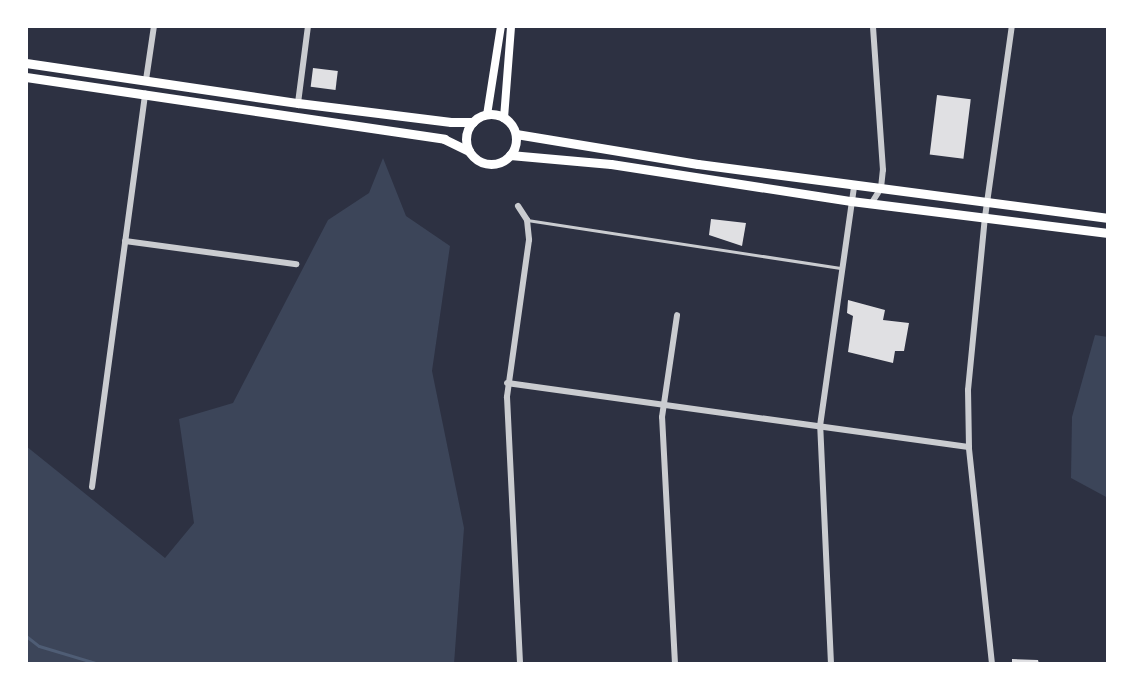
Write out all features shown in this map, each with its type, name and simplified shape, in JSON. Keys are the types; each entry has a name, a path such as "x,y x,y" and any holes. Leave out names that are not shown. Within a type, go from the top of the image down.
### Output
{"main road":[{"path":"487,115 501,26"},
{"path":"511,26 504,118 516,134 698,164 1108,218"},
{"path":"26,63 451,122 473,122 487,115 504,118"},
{"path":"26,77 444,139 488,164 501,163 510,155 516,134"},
{"path":"469,151 466,132 473,122"},
{"path":"510,155 597,162 871,204 1108,233"}],"street":[{"path":"146,80 154,26"},
{"path":"298,103 308,26"},
{"path":"871,204 881,188 883,170 873,26"},
{"path":"992,664 969,447 968,390 985,217 1012,26"},
{"path":"92,487 145,94"},
{"path":"696,177 698,164"},
{"path":"831,664 820,426 854,186"},
{"path":"518,206 527,220 529,240 507,383 520,664"},
{"path":"125,241 296,264"},
{"path":"675,664 663,405 677,315"},
{"path":"507,383 969,447"}],"lane":[{"path":"527,220 840,268"}],"shaded area":[{"path":"383,158 406,216 450,246 432,371 464,528 454,664 26,664 26,446 165,558 194,523 179,419 233,403 328,220 369,193"},
{"path":"1095,335 1108,337 1108,498 1071,478 1072,417"}],"building":[{"path":"313,68 338,71 335,90 311,87"},
{"path":"937,95 971,99 963,159 930,155"},
{"path":"711,219 746,223 742,246 709,235"},
{"path":"848,300 885,310 883,320 909,323 904,351 895,351 893,363 848,352 853,316 847,313"},
{"path":"1012,659 1038,660 1039,664 1012,664"}],"waterway":[{"path":"26,636 39,646 99,664"}]}
